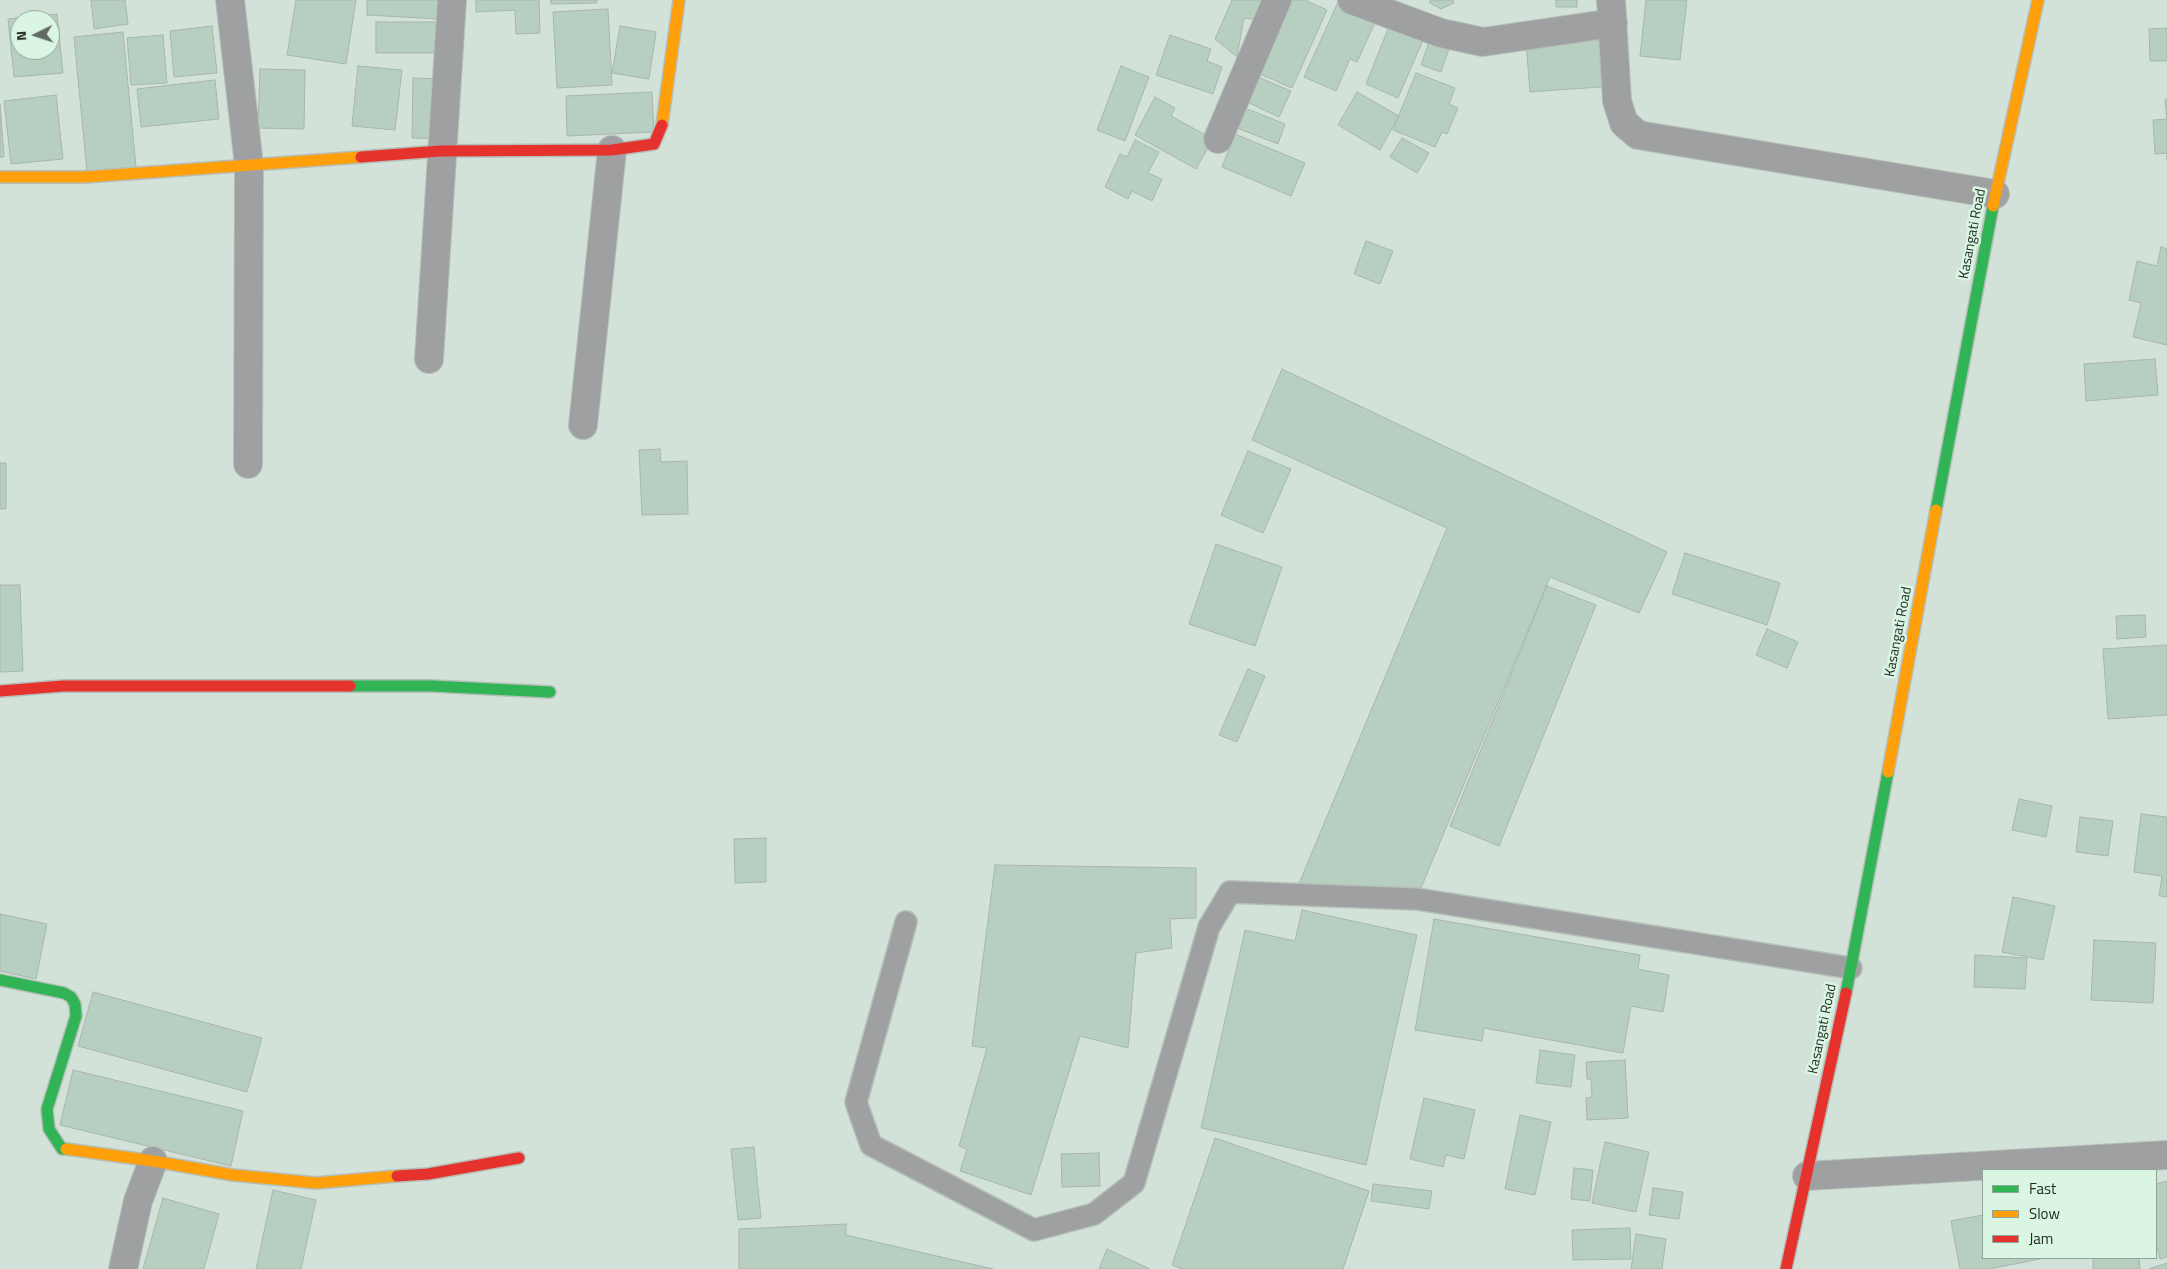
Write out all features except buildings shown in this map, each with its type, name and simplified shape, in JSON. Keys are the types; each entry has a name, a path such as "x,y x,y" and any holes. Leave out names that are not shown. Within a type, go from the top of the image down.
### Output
{"street":[{"path":"230,0 249,165 248,464"},
{"path":"429,359 452,0"},
{"path":"0,177 85,177 441,151 612,150 654,144 662,127 679,0"},
{"path":"1218,139 1277,0"},
{"path":"1352,0 1441,33 1483,42 1612,12 1617,101 1624,123 1638,135 1995,194"},
{"name":"Kasangati Road","path":"1786,1269 1852,968 1995,194 2038,0"},
{"path":"583,425 612,150"},
{"path":"0,691 63,686 432,686 550,692"},
{"path":"0,980 64,993 71,997 75,1004 76,1016 47,1109 49,1129 62,1149 153,1161 233,1175 316,1183 428,1174 518,1158"},
{"path":"1807,1176 2167,1155"},
{"path":"123,1269 138,1201 153,1161"}],"lane":[{"path":"906,922 856,1102 871,1145 1034,1230 1094,1214 1134,1183 1209,927 1230,892 1417,899 1852,968"}],"traffic: fast":[{"path":"1936,510 1993,206"},
{"path":"350,686 432,686 550,692"},
{"path":"1846,993 1888,772"},
{"path":"0,980 64,993 71,997 75,1004 76,1016 47,1109 49,1129 62,1149 66,1149"}],"traffic: slow":[{"path":"662,125 679,0"},
{"path":"1993,206 2038,0"},
{"path":"0,177 85,177 361,157"},
{"path":"1888,772 1936,510"},
{"path":"66,1149 153,1161 233,1175 316,1183 397,1176"}],"traffic: jam":[{"path":"361,157 441,151 612,150 654,144 662,125"},
{"path":"0,691 63,686 350,686"},
{"path":"1786,1269 1846,993"},
{"path":"397,1176 428,1174 519,1158"}]}
